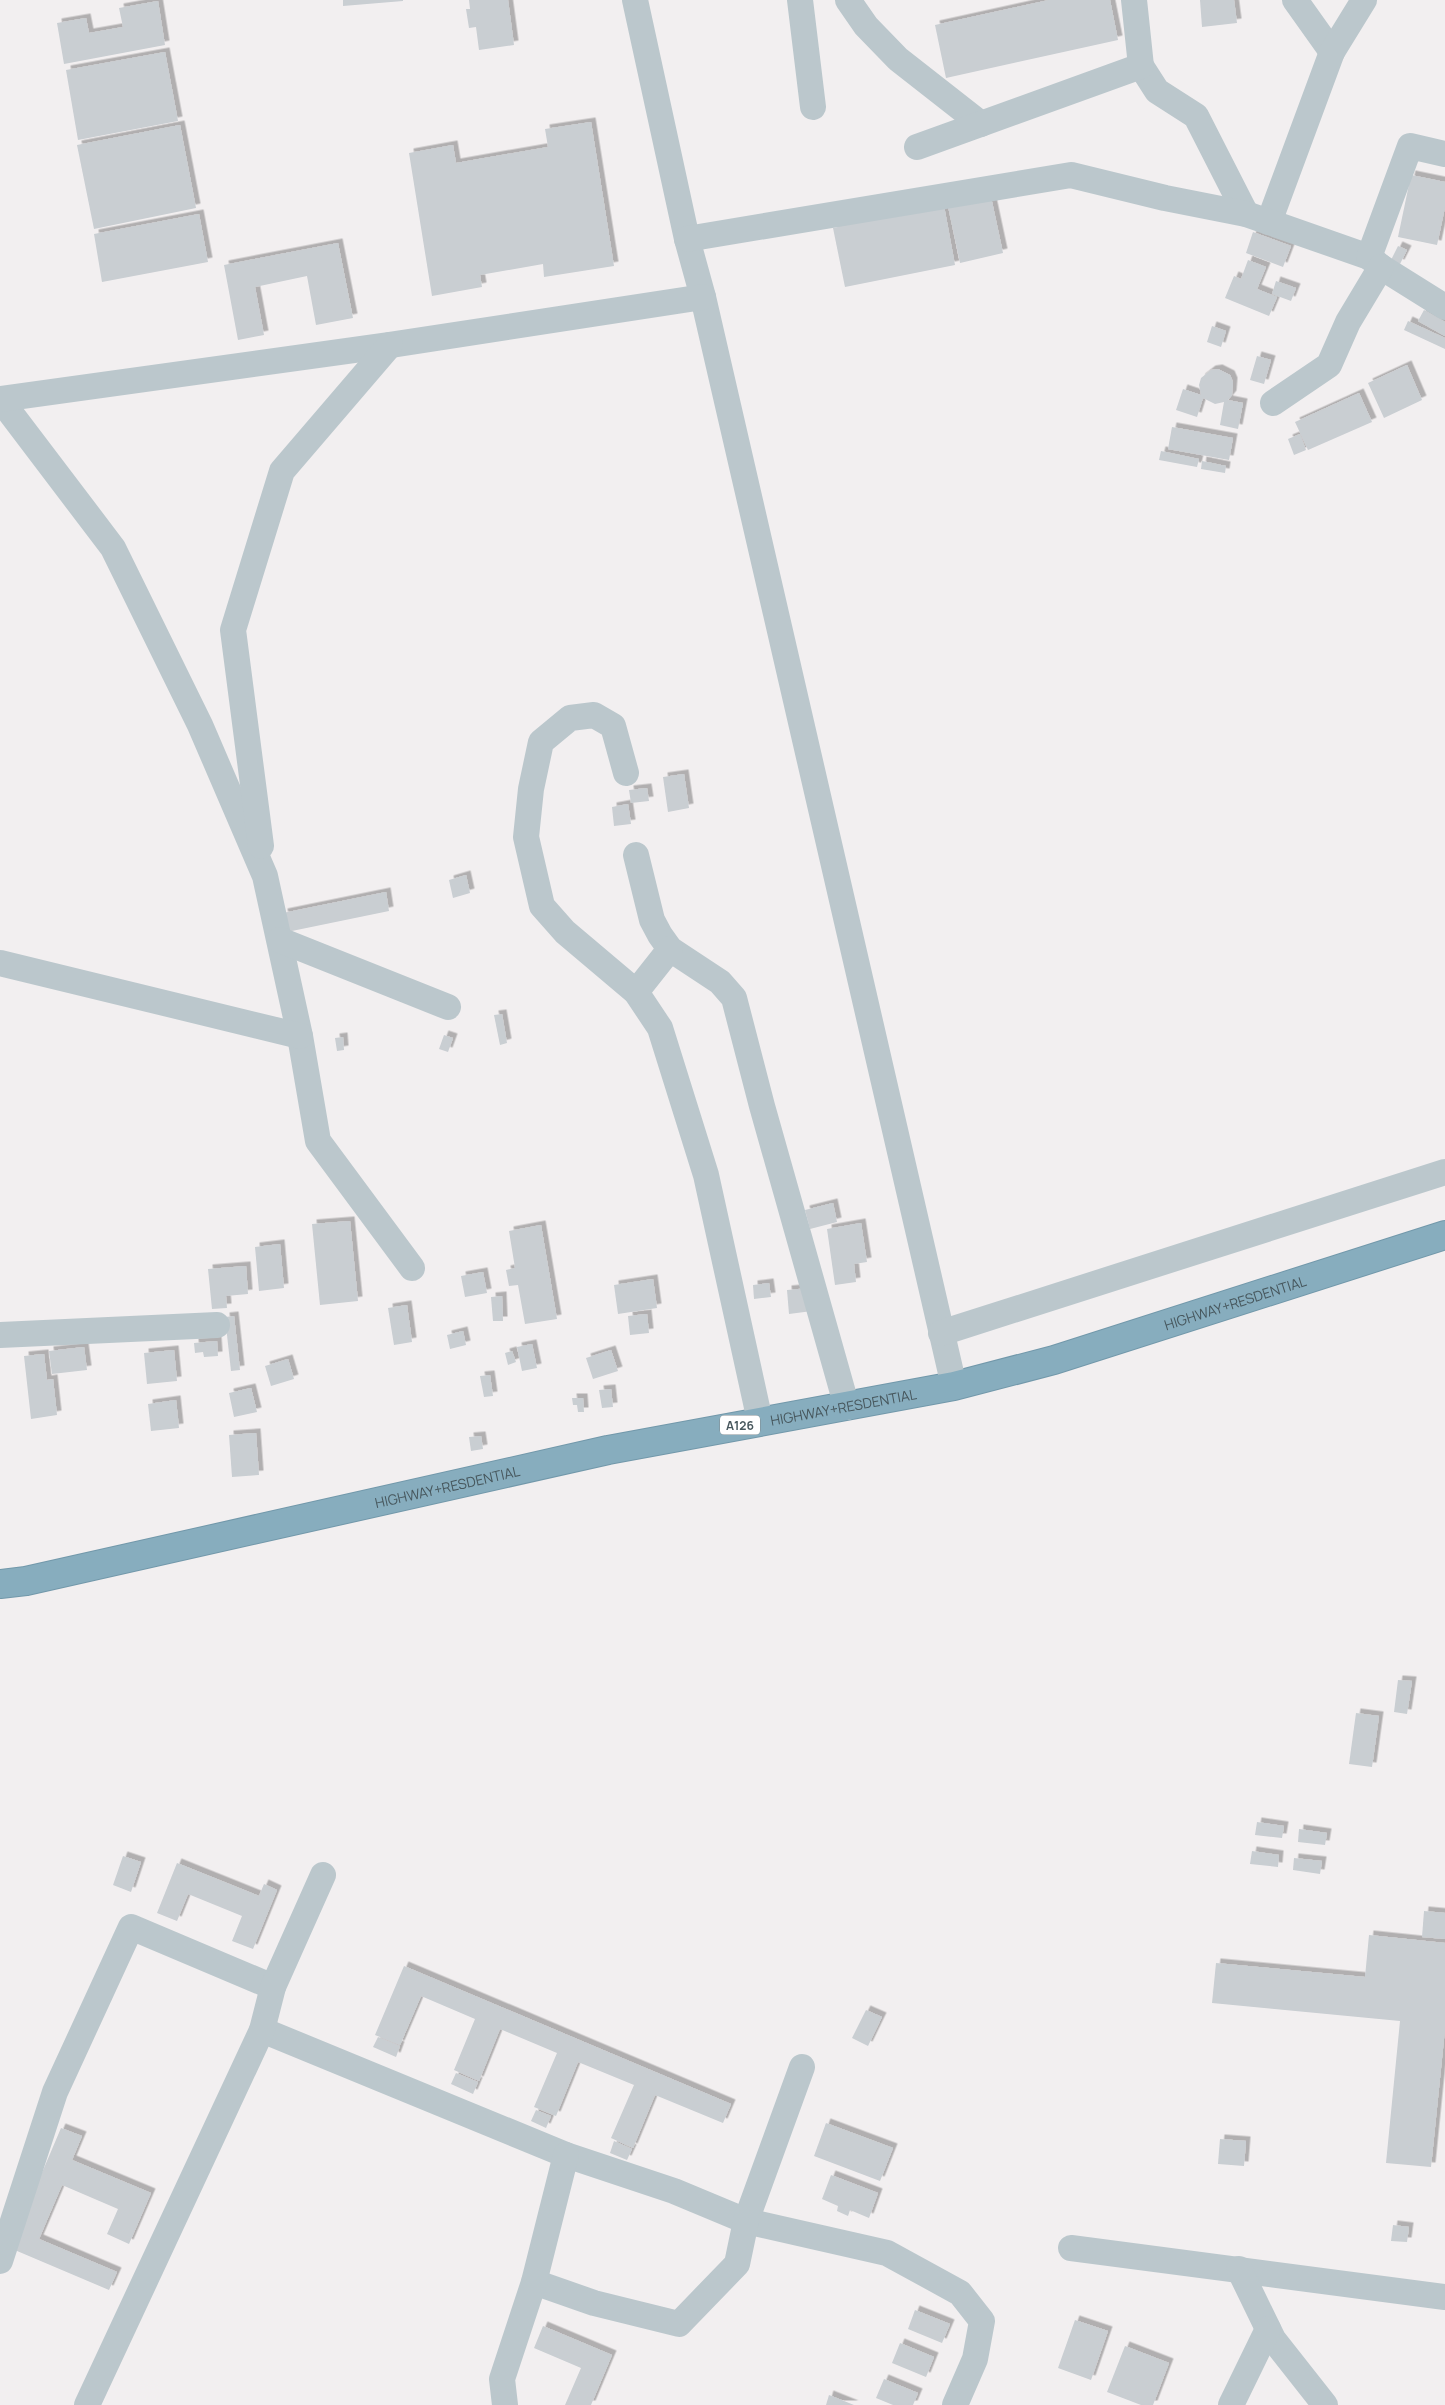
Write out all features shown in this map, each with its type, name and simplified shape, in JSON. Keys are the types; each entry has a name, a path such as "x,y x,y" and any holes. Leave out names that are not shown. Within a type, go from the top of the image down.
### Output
{"highway":[{"name":"HIGHWAY+RESDENTIAL","path":"13,1583 599,1452 954,1386 1054,1360 1445,1235"},
{"name":"A126","path":"0,1590 13,1583"}],"street":[{"path":"635,0 687,239 703,297 954,1386"},
{"path":"800,0 813,107"},
{"path":"848,0 866,26 898,59 980,124"},
{"path":"1134,0 1141,66 1157,91 1196,116 1258,218"},
{"path":"1295,0 1332,52"},
{"path":"1258,218 1332,52 1364,0"},
{"path":"917,147 1141,66"},
{"path":"1273,402 1328,365 1375,262 1410,146 1445,154"},
{"path":"687,239 1071,175 1258,218 1375,262 1445,306"},
{"path":"265,876 200,725 112,548 0,399 390,345 703,297"},
{"path":"390,345 282,471 234,630 265,876 300,1036 318,1141 412,1268"},
{"path":"626,773 613,726 594,715 570,718 542,742 531,789 526,837 542,906 565,932 636,992 660,1028 706,1175 760,1421"},
{"path":"636,855 652,920 670,949 720,982 734,998 762,1106 847,1407"},
{"path":"280,940 448,1007"},
{"path":"636,992 670,949"},
{"path":"0,963 300,1036"},
{"path":"941,1333 1445,1172"},
{"path":"0,1335 217,1325"},
{"path":"87,2405 262,2030 273,1987 323,1875"},
{"path":"0,2261 55,2092 131,1927 273,1987"},
{"path":"262,2030 566,2155 674,2191 746,2221 887,2253 960,2294 982,2321 975,2359 955,2405"},
{"path":"534,2282 594,2302 679,2324 737,2264 746,2221 802,2067"},
{"path":"505,2405 502,2379 534,2282 566,2155"},
{"path":"1071,2248 1445,2296"},
{"path":"1239,2269 1274,2339 1325,2405"},
{"path":"1231,2405 1268,2329"}],"building":[{"path":"343,0 403,0 403,1 343,6"},
{"path":"469,0 508,0 514,45 479,50 476,27 469,28 466,9 470,9"},
{"path":"1049,0 1110,0 1118,40 946,78 935,25"},
{"path":"1200,0 1234,0 1237,23 1202,27"},
{"path":"158,1 165,45 64,64 57,23 86,18 89,33 123,27 119,8"},
{"path":"165,52 178,121 78,140 66,70"},
{"path":"591,122 614,266 544,277 543,264 480,275 482,287 432,296 409,153 453,145 456,163 548,147 545,129"},
{"path":"180,125 196,208 94,229 77,145"},
{"path":"1411,175 1445,182 1445,207 1437,245 1398,237"},
{"path":"991,197 1003,253 960,263 948,206"},
{"path":"944,206 955,265 845,287 833,228"},
{"path":"199,214 208,262 102,282 94,234"},
{"path":"1253,232 1291,246 1283,267 1246,253"},
{"path":"338,243 353,318 316,325 307,276 255,287 264,335 238,340 224,265"},
{"path":"1398,246 1407,250 1400,264 1391,260"},
{"path":"1248,260 1266,267 1257,289 1277,297 1269,316 1225,298 1234,276 1241,279"},
{"path":"1276,281 1296,288 1291,301 1272,294"},
{"path":"1424,310 1445,322 1445,336 1418,321"},
{"path":"1408,321 1445,338 1445,349 1404,330"},
{"path":"1212,326 1226,331 1221,347 1207,342"},
{"path":"1257,356 1271,360 1264,384 1250,380"},
{"path":"1407,365 1422,400 1384,418 1368,383"},
{"path":"1218,369 1230,375 1233,382 1232,395 1228,400 1243,403 1238,429 1220,425 1224,402 1215,404 1203,398 1197,417 1176,410 1183,389 1201,395 1199,385 1201,378 1211,370"},
{"path":"1359,393 1372,422 1308,450 1295,422"},
{"path":"1172,427 1233,438 1229,460 1168,449"},
{"path":"1300,434 1306,450 1294,455 1288,439"},
{"path":"1161,451 1199,459 1197,467 1159,460"},
{"path":"1202,461 1226,466 1225,473 1201,469"},
{"path":"684,774 689,808 668,812 663,777"},
{"path":"647,788 649,801 631,803 629,790"},
{"path":"628,804 631,824 614,826 612,807"},
{"path":"466,875 470,893 453,898 449,880"},
{"path":"386,892 389,911 287,932 283,913"},
{"path":"502,1014 507,1043 500,1045 494,1015"},
{"path":"444,1035 453,1038 448,1052 439,1049"},
{"path":"343,1037 344,1050 337,1051 335,1038"},
{"path":"833,1203 837,1222 810,1229 805,1210"},
{"path":"350,1221 358,1301 320,1305 312,1224"},
{"path":"861,1223 867,1262 854,1264 856,1282 835,1285 827,1229"},
{"path":"541,1225 557,1319 525,1324 518,1285 509,1286 506,1270 515,1268 509,1231"},
{"path":"280,1244 284,1288 259,1291 255,1247"},
{"path":"246,1266 248,1294 226,1296 227,1308 212,1309 208,1269"},
{"path":"483,1272 487,1293 465,1297 461,1276"},
{"path":"653,1279 657,1308 618,1314 614,1285"},
{"path":"769,1283 771,1297 754,1299 753,1285"},
{"path":"810,1288 812,1311 789,1314 787,1290"},
{"path":"502,1296 503,1321 493,1321 491,1297"},
{"path":"407,1305 412,1342 394,1345 388,1308"},
{"path":"647,1314 649,1333 630,1335 628,1316"},
{"path":"234,1316 240,1370 231,1371 225,1317"},
{"path":"463,1331 466,1345 450,1349 447,1335"},
{"path":"217,1341 218,1356 204,1357 203,1352 195,1353 194,1343"},
{"path":"532,1344 537,1368 522,1371 517,1347"},
{"path":"84,1347 87,1370 52,1374 49,1351"},
{"path":"174,1350 177,1381 147,1384 144,1353"},
{"path":"611,1350 618,1371 593,1379 586,1358"},
{"path":"512,1351 516,1362 508,1365 505,1353"},
{"path":"44,1354 47,1380 53,1379 57,1415 31,1419 24,1356"},
{"path":"288,1359 294,1379 271,1386 265,1366"},
{"path":"490,1375 493,1396 484,1397 480,1376"},
{"path":"251,1388 257,1412 234,1417 229,1393"},
{"path":"611,1389 613,1407 602,1408 599,1390"},
{"path":"572,1398 583,1398 584,1412 578,1412 577,1405 573,1405"},
{"path":"176,1400 179,1428 151,1431 148,1404"},
{"path":"256,1433 259,1475 232,1477 229,1435"},
{"path":"481,1436 483,1449 471,1451 469,1437"},
{"path":"1398,1680 1412,1681 1407,1714 1394,1712"},
{"path":"1356,1713 1379,1716 1372,1767 1349,1764"},
{"path":"1257,1822 1284,1826 1282,1838 1255,1835"},
{"path":"1299,1829 1327,1833 1325,1845 1298,1842"},
{"path":"1252,1851 1279,1855 1278,1867 1250,1864"},
{"path":"123,1856 141,1862 131,1892 113,1885"},
{"path":"1294,1858 1322,1861 1320,1874 1293,1870"},
{"path":"177,1863 259,1896 264,1884 277,1890 253,1949 232,1941 242,1916 188,1894 177,1921 157,1913"},
{"path":"1424,1911 1445,1913 1445,1939 1422,1937"},
{"path":"1369,1935 1445,1943 1445,2029 1431,2167 1386,2163 1400,2021 1212,2003 1216,1963 1365,1977"},
{"path":"404,1966 731,2104 723,2123 655,2095 633,2148 611,2138 634,2085 578,2062 556,2116 534,2107 557,2053 500,2029 479,2081 454,2070 475,2019 421,1996 400,2045 375,2035"},
{"path":"866,2010 882,2017 868,2046 852,2038"},
{"path":"378,2037 400,2046 396,2057 373,2047"},
{"path":"456,2073 478,2082 473,2094 451,2084"},
{"path":"536,2110 551,2116 546,2128 531,2121"},
{"path":"826,2123 893,2148 880,2181 814,2156"},
{"path":"61,2128 82,2136 72,2160 151,2193 129,2244 107,2234 118,2209 62,2185 39,2239 117,2272 109,2290 10,2248"},
{"path":"1220,2139 1246,2141 1244,2166 1218,2164"},
{"path":"614,2141 632,2149 627,2160 610,2153"},
{"path":"831,2175 878,2193 869,2218 850,2210 848,2216 837,2211 838,2206 822,2199"},
{"path":"1393,2225 1409,2227 1407,2242 1391,2241"},
{"path":"915,2310 950,2324 942,2343 908,2329"},
{"path":"1075,2320 1108,2331 1091,2380 1058,2368"},
{"path":"543,2326 612,2355 591,2405 565,2405 581,2368 534,2348"},
{"path":"900,2343 934,2357 926,2377 892,2363"},
{"path":"1125,2346 1169,2363 1153,2405 1141,2405 1107,2392"},
{"path":"884,2379 918,2393 913,2405 893,2405 876,2398"},
{"path":"829,2395 854,2405 826,2405"}]}
